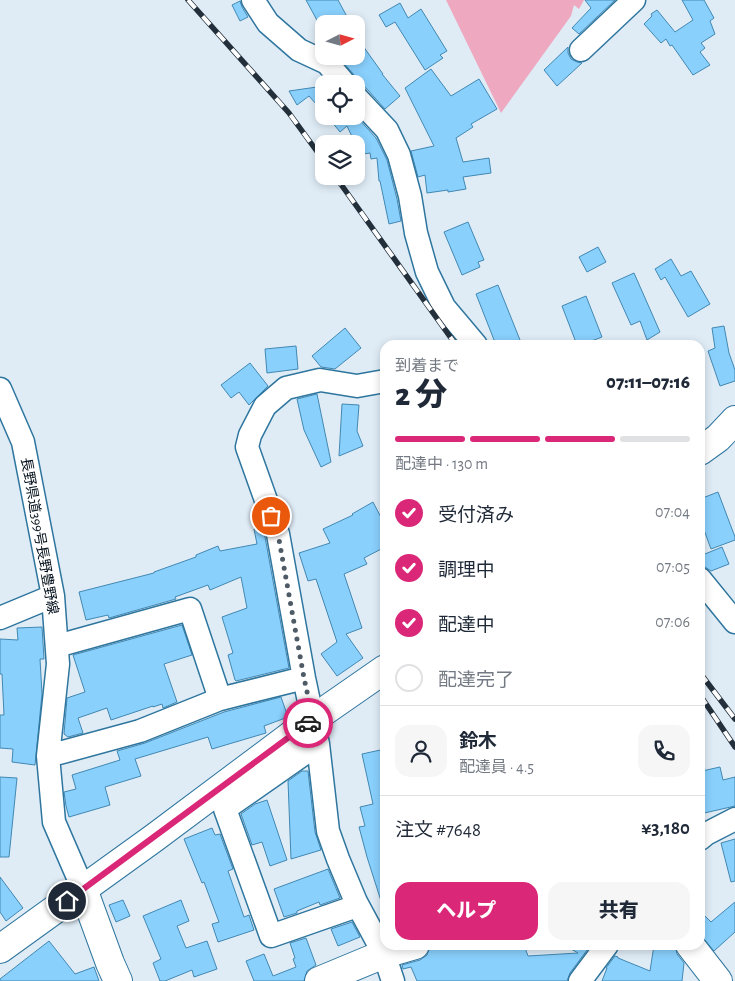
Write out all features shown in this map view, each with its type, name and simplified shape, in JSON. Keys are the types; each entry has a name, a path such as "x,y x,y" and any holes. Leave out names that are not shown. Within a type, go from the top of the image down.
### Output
{"main road":[{"path":"1,947 316,731 380,673"},
{"path":"83,889 118,981"},
{"path":"320,981 398,950"},
{"path":"694,950 718,981"}],"street":[{"path":"253,0 268,23 299,50 327,63 337,75"},
{"path":"581,50 634,0"},
{"path":"365,107 387,130 400,155 410,196 416,233 427,272 444,307 472,340"},
{"path":"380,382 357,386 320,380 286,388 266,406 250,435 246,447 278,534 304,678 316,731 328,831 358,906 380,947"},
{"name":"長野県道399号長野豊野線","path":"0,390 23,442 53,596 58,664 48,756 54,822 83,889"},
{"path":"705,585 735,622"},
{"path":"0,618 53,596"},
{"path":"57,646 190,608 220,699"},
{"path":"48,756 140,731 220,699 304,678"},
{"path":"316,731 225,809 270,936 358,906"},
{"path":"705,835 735,819"},
{"path":"382,950 393,981"},
{"path":"580,981 602,950"}],"shaded area":[{"path":"446,0 584,0 579,9 574,5 571,16 501,113"}],"building":[{"path":"306,0 338,0 346,15 315,15 315,17"},
{"path":"585,0 615,0 579,34 572,28 591,8"},
{"path":"682,0 704,0 714,18 710,21 715,34 701,43 705,48 700,52 710,65 693,75 672,45 670,46 666,39 661,43 644,24 652,16 651,14 657,10 675,32 693,20"},
{"path":"240,1 248,17 240,21 232,5"},
{"path":"400,3 408,18 421,9 447,51 440,55 443,58 425,70 395,22 386,27 379,15"},
{"path":"568,47 571,59 582,63 557,86 544,70"},
{"path":"365,49 400,96 385,109 365,88 365,75 354,75 345,65 365,65"},
{"path":"431,69 451,96 479,79 497,109 471,124 473,127 456,138 463,162 489,158 491,173 463,177 466,189 427,193 425,175 418,177 411,151 434,146 405,88"},
{"path":"315,87 315,103 309,96 297,105 289,91"},
{"path":"334,125 364,125 376,138 387,160 401,221 389,224 379,181 377,158 371,159 370,153 365,154 365,135 351,135 347,126 340,132"},
{"path":"468,222 484,260 478,262 480,267 462,275 444,232"},
{"path":"598,247 606,262 587,272 579,257"},
{"path":"671,259 681,276 691,271 710,304 688,317 665,277 661,280 655,269"},
{"path":"634,273 660,332 647,340 640,321 631,325 612,283"},
{"path":"498,285 520,340 494,340 476,294"},
{"path":"586,296 602,337 594,340 575,340 562,306"},
{"path":"724,326 729,353 735,370 735,381 720,386 708,351 715,348 712,328"},
{"path":"345,328 361,348 335,369 321,367 312,356"},
{"path":"296,346 298,369 267,373 265,349"},
{"path":"250,363 268,386 249,405 239,392 231,398 221,385"},
{"path":"317,394 331,462 321,467 304,430 297,399"},
{"path":"342,404 359,405 357,431 363,446 339,456"},
{"path":"718,492 735,540 711,549 705,533 705,497"},
{"path":"373,502 380,515 380,550 364,558 367,564 344,574 362,628 346,634 363,658 337,676 321,654 337,642 316,579 308,581 299,553 330,543 323,529"},
{"path":"262,527 289,668 235,680 228,655 233,653 222,617 247,608 241,577 210,590 208,585 175,597 176,599 109,618 108,615 86,620 79,592 154,573 196,557 196,555 218,546 220,551 257,544 254,529"},
{"path":"722,547 729,564 711,571 705,567 705,554"},
{"path":"182,625 192,655 164,664 177,702 163,708 162,704 153,706 111,720 107,708 78,718 83,733 68,737 64,734 67,698 85,692 73,655"},
{"path":"42,627 44,659 40,659 42,694 35,765 12,762 13,749 0,748 0,715 4,715 2,674 0,674 0,639 18,640 17,628"},
{"path":"281,697 288,717 264,726 266,733 212,749 208,737 135,759 141,776 105,787 110,805 69,817 64,792 76,789 72,775 120,760 117,751 145,743 224,712"},
{"path":"380,750 380,898 359,827 365,826 360,807 373,804 362,754"},
{"path":"720,767 723,780 735,777 735,806 705,813 705,770"},
{"path":"302,771 308,771 315,832 321,850 291,859 288,781"},
{"path":"0,777 17,778 9,857 0,857"},
{"path":"267,800 287,860 270,866 262,842 252,845 241,814 255,804"},
{"path":"212,828 215,835 220,834 233,869 228,871 244,917 249,915 254,930 218,942 212,924 219,922 204,882 202,883 184,839"},
{"path":"735,839 735,881 731,882 721,843"},
{"path":"328,869 340,898 320,905 319,902 284,917 274,889"},
{"path":"0,877 23,908 6,921 0,912"},
{"path":"123,900 130,916 116,922 109,905"},
{"path":"181,900 189,921 177,926 186,948 207,941 217,969 194,977 192,970 165,981 160,981 153,963 161,959 143,916"},
{"path":"735,902 735,932 714,951 705,940 705,916 711,922"},
{"path":"352,922 360,937 338,946 331,929"},
{"path":"306,938 316,965 307,971 304,981 254,981 246,961 264,954 273,976 296,967 290,943"},
{"path":"49,941 75,974 94,967 99,981 0,981 0,979"},
{"path":"429,950 526,950 528,956 578,953 573,950 587,950 570,973 567,981 417,981 411,967 403,969 402,965 420,960 427,955"},
{"path":"653,950 676,950 684,963 682,981 602,981 606,968 615,956 650,971"}],"railway":[{"path":"188,0 289,113 315,149"},
{"path":"341,185 452,340"},
{"path":"705,680 735,719"},
{"path":"705,702 735,747"}],"way so far":[{"path":"271,516 278,534 313,719 308,723"}],"route":[{"path":"67,901 308,723"}]}
